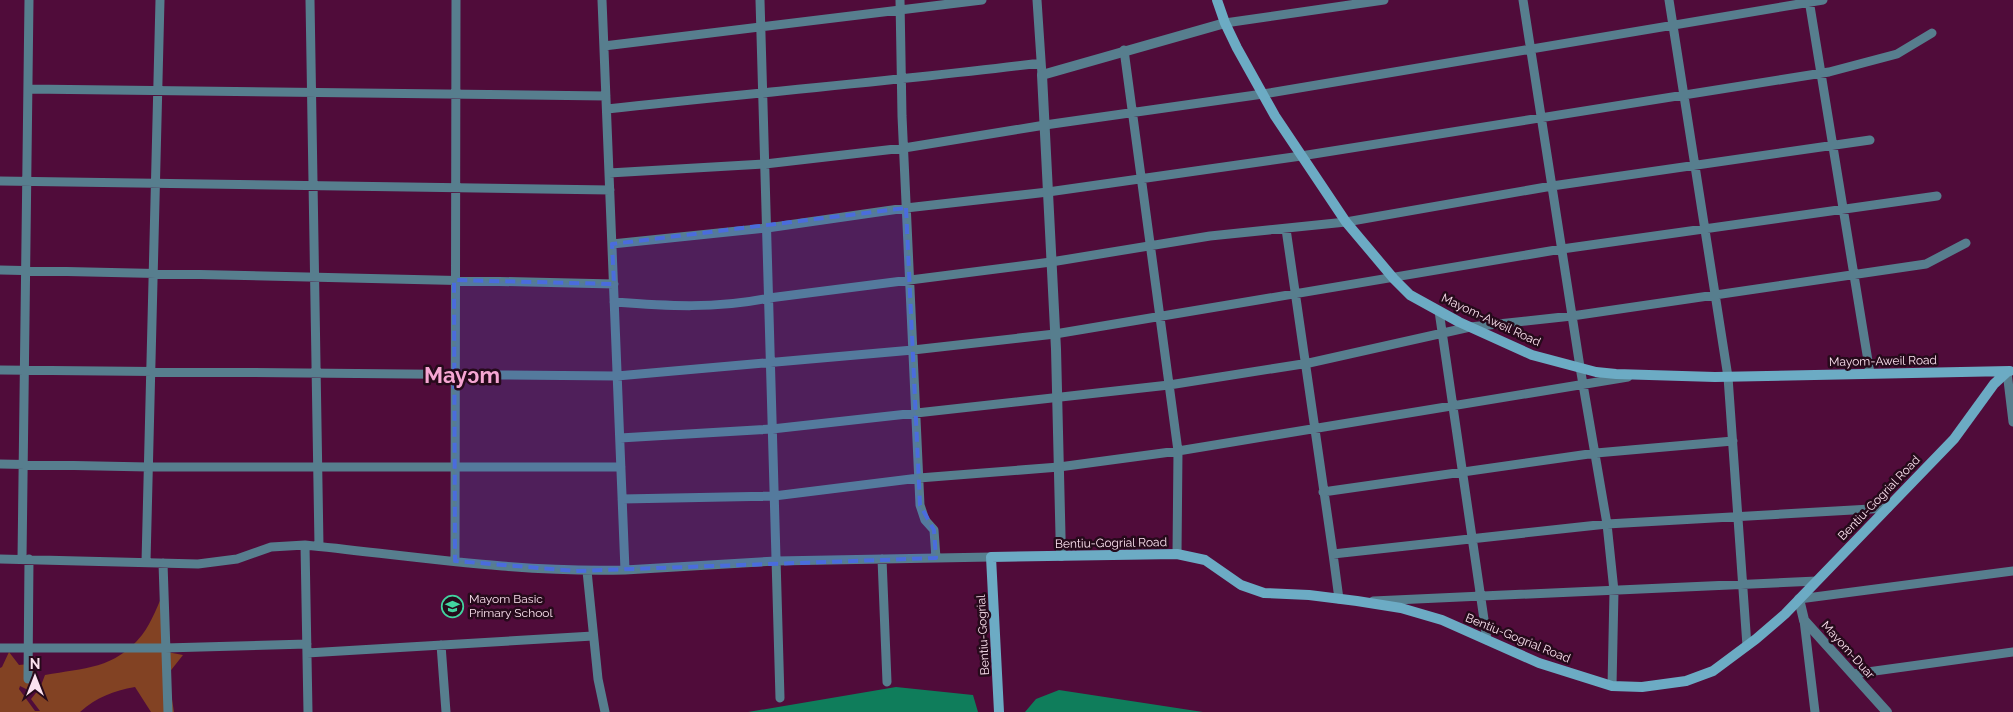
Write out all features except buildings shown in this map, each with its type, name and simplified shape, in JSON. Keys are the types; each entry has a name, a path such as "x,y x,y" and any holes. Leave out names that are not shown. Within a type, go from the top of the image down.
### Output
{"main road":[{"name":"Mayom-Aweil Road","path":"1217,0 1225,23 1263,94 1301,156 1346,222 1394,279 1410,294 1470,327 1532,354 1580,368 1616,374 1728,377 2010,371"},
{"name":"Bentiu-Gogrial Road","path":"991,557 1178,554 1205,560 1241,585 1264,594 1309,595 1358,601 1401,608 1442,620 1539,663 1612,686 1642,687 1686,681 1712,672 1747,646 1799,600 1954,440 1994,384 2010,371"},
{"name":"Bentiu-Gogrial","path":"991,557 999,712"}],"street":[{"path":"28,679 24,463 29,0"},
{"path":"146,562 160,0"},
{"path":"310,0 320,546"},
{"path":"454,561 456,0"},
{"path":"602,0 625,570"},
{"path":"760,0 780,698"},
{"path":"900,0 906,208 918,478 920,506 925,520 934,530 936,558"},
{"path":"604,46 982,0"},
{"path":"1037,0 1055,334 1061,556"},
{"path":"1042,74 1225,23 1384,0"},
{"path":"1523,0 1580,368 1608,524 1614,591 1612,686"},
{"path":"1669,0 1728,377 1747,646"},
{"path":"609,173 765,164 904,148 1045,125 1263,94 1823,0"},
{"path":"1809,1 1870,373"},
{"path":"612,244 767,228 906,208 1142,179 1301,156 1684,95 1821,73 1897,54 1932,33"},
{"path":"1124,50 1178,451 1178,554"},
{"path":"607,109 763,92 902,80 1041,63"},
{"path":"28,89 606,96"},
{"path":"614,302 710,306 748,302 1051,262 1210,236 1346,222 1552,186 1870,140"},
{"path":"0,182 610,190"},
{"path":"0,370 617,376 913,350 1055,334 1394,279 1562,249 1937,196"},
{"path":"1286,229 1322,492 1339,599"},
{"path":"620,438 772,429 1169,385 1305,363 1470,327 1572,316 1926,264 1966,243"},
{"path":"0,270 614,284"},
{"path":"1439,311 1486,640"},
{"path":"2010,371 2013,422"},
{"path":"622,499 774,496 918,478 1059,467 1178,451 1646,374"},
{"path":"1322,492 1596,453 1733,442"},
{"path":"0,464 621,467"},
{"path":"1332,554 1608,524 1888,508"},
{"path":"0,559 198,564 237,559 271,547 305,545 511,568 587,571 776,562 991,557"},
{"path":"305,545 308,712"},
{"path":"882,559 887,682"},
{"path":"163,563 168,712"},
{"path":"587,571 598,679 604,710 593,712"},
{"path":"1799,600 2013,571"},
{"path":"1358,601 1817,581"},
{"name":"Mayom-Duar","path":"1799,600 1804,620 1887,712"},
{"path":"1804,620 1815,712"},
{"path":"0,648 307,648 441,645 593,636"},
{"path":"441,645 446,712"},
{"path":"1852,674 2013,652"}],"highlighted area":[{"path":"906,208 920,505 934,530 936,558 576,571 455,561 454,280 614,284 612,244"}],"shaded area":[{"path":"165,590 169,624 167,652 183,655 168,674 174,712 151,712 135,687 106,695 80,712 0,712 0,668 9,652 19,665 29,664 37,673 35,684 28,690 20,686 19,689 35,711 40,711 31,699 40,688 45,675 98,665 121,655 146,630"},
{"path":"896,687 973,695 978,712 748,712"},
{"path":"1059,690 1203,712 1025,712 1036,699"}],"place":[{"name":"Mayom Basic Primary School","path":"453,606"}],"district":[{"name":"Mayɔm","path":"462,375"}]}
